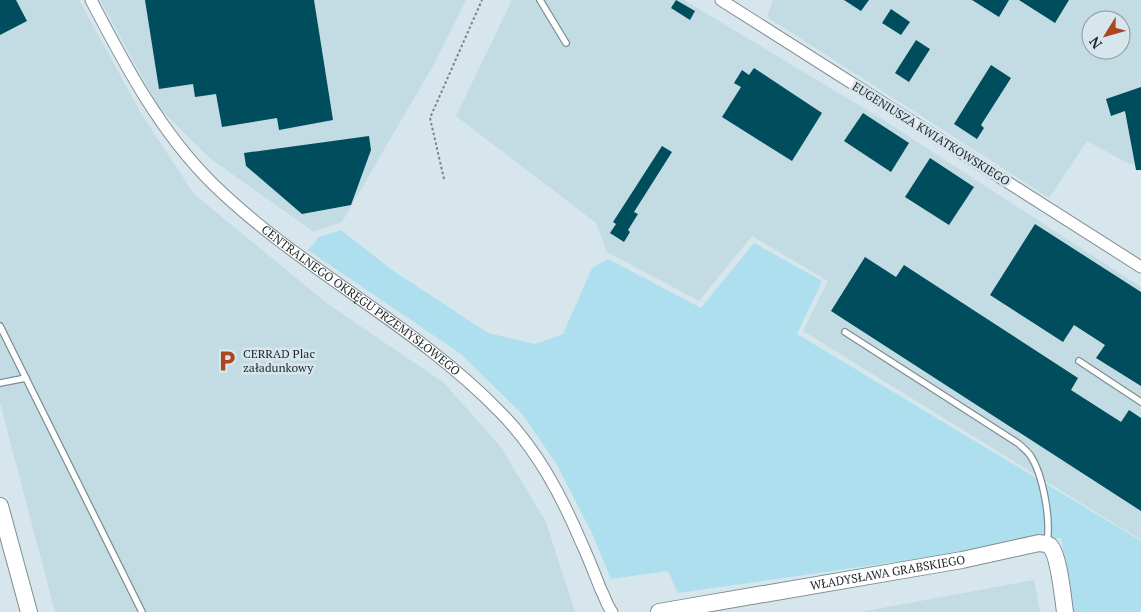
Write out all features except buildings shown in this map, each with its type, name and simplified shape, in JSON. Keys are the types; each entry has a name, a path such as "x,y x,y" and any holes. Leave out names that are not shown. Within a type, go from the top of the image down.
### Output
{"street":[{"name":"CENTRALNEGO OKRĘGU PRZEMYSŁOWEGO","path":"91,0 139,89 178,145 213,184 262,227 408,333 465,378 516,429 536,456 556,489 612,612"},
{"name":"EUGENIUSZA KWIATKOWSKIEGO","path":"721,0 1141,267"},
{"path":"0,506 29,612"},
{"name":"WŁADYSŁAWA GRABSKIEGO","path":"659,612 962,560 1026,545 1047,544"},
{"path":"1047,544 1055,556 1065,612"}],"lane":[{"path":"540,0 566,43"},
{"path":"0,326 142,612"},
{"path":"845,332 1019,444 1029,454 1034,463 1046,503 1049,524 1047,544"},
{"path":"1079,361 1141,402"},
{"path":"0,383 26,378"}],"path":[{"path":"444,179 430,118 482,0"}],"shaded area":[{"name":"CERRAD Plac załadunkowy","path":"0,0 79,0 142,115 194,194 329,305 443,382 501,447 546,522 575,612 55,612 0,403"},
{"path":"100,0 466,0 434,64 342,222 314,232 211,159 159,108"},
{"path":"512,0 684,0 882,119 1141,287 1141,540 803,331 828,281 752,236 699,301 607,252 596,223 456,116"},
{"path":"773,0 1141,0 1141,165 1129,164 1087,141 1049,198 767,17"},
{"path":"341,230 392,270 488,333 535,344 563,334 592,268 608,259 701,308 754,243 822,281 797,334 1141,541 1141,612 1073,612 1061,538 678,593 668,571 611,579 592,533 556,463 522,414 461,354 308,250 319,237"},
{"path":"1034,580 1040,612 860,612"}],"place":[{"name":"CERRAD Plac załadunkowy","path":"227,361"}]}
